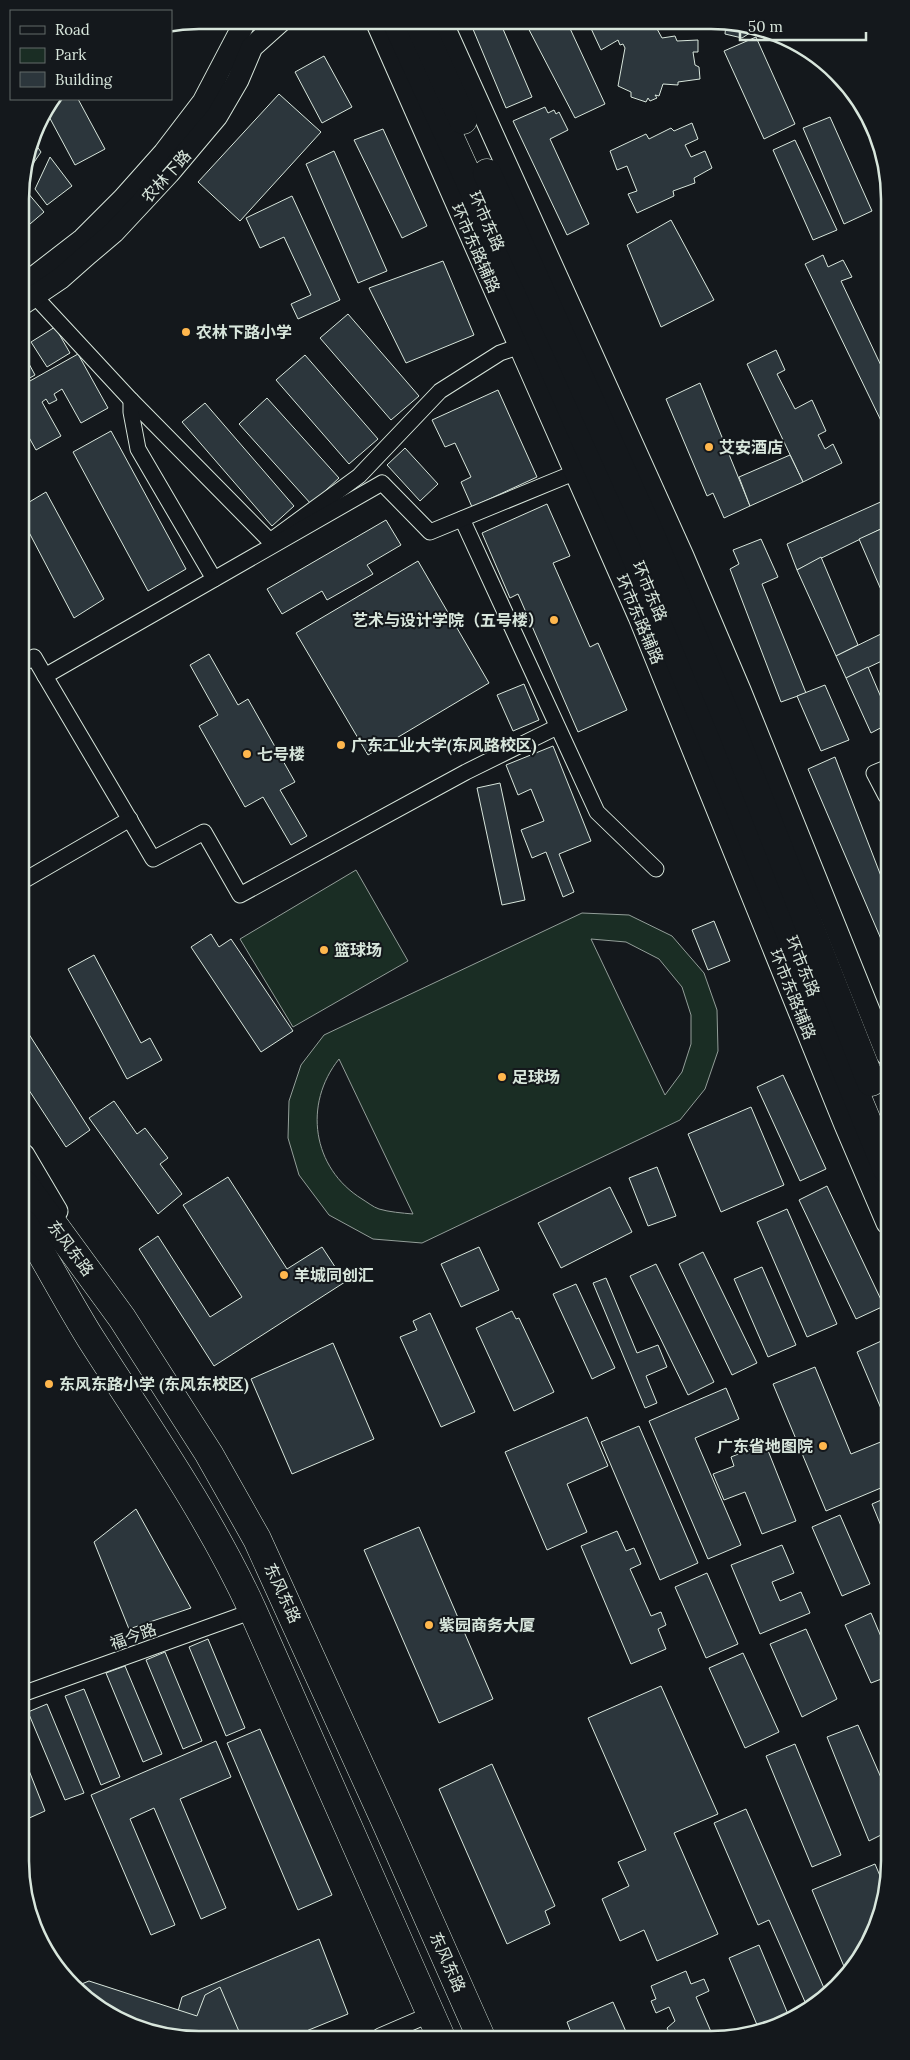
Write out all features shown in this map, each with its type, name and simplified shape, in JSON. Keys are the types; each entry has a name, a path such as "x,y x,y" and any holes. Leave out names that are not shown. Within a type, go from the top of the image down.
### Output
{"highway":[{"name":"环市东路","path":"400,29 507,264 655,602 718,752 826,1023 881,1155"},
{"name":"环市东路","path":"422,29 652,538 737,742 881,1105"},
{"name":"东风东路","path":"29,1191 122,1318 209,1454 257,1539 478,2031"},
{"name":"东风东路","path":"29,1232 90,1336 195,1502 229,1561 253,1611 435,2025"}],"main road":[{"name":"农林下路","path":"29,286 83,239 123,199 188,123 203,102 241,29"},
{"name":"农林下路","path":"29,288 61,278 114,232 169,173 217,116 238,80 252,47 271,29"},
{"name":"环市东路辅路","path":"379,29 660,665 845,1125 881,1209"},
{"path":"445,29 687,564 771,765 881,1040"},
{"path":"29,1163 122,1318"},
{"path":"29,1253 90,1336"}],"street":[{"path":"218,75 233,29"},
{"path":"29,295 270,542 359,476 440,391 500,353 520,346"},
{"path":"131,400 131,412 138,448 214,579"},
{"path":"45,676 382,483 430,532 576,472"},
{"path":"462,519 596,812 656,869"},
{"path":"29,660 34,657 153,859 204,832 240,895 466,772 557,727"},
{"path":"881,770 874,773 881,786"},
{"path":"29,878 130,819"},
{"name":"福今路","path":"29,1693 253,1611"},
{"path":"405,2031 435,2025"}],"green space":[{"name":"篮球场","path":"356,870 408,961 293,1027 240,939"},
{"name":"足球场","path":"582,913 629,915 672,936 704,973 717,1010 718,1051 705,1089 680,1120 422,1243 373,1239 329,1215 299,1175 288,1138 289,1101 301,1065 324,1035","holes":["591,939 626,942 659,959 682,987 691,1015 691,1044 682,1072 665,1095","339,1059 413,1214 391,1212 372,1206 345,1186 332,1170 323,1153 318,1134 317,1115 320,1096 328,1077"]}],"building":[{"path":"473,29 503,29 532,97 506,108"},
{"path":"529,29 570,29 605,104 575,118"},
{"path":"591,29 657,29 662,38 675,36 677,41 698,40 698,52 693,52 695,65 699,67 700,79 678,82 678,85 663,84 659,96 655,95 657,98 650,101 648,98 646,102 631,97 631,92 618,86 625,48 623,44 620,45 618,40 601,50"},
{"path":"725,29 749,33 742,38 725,34"},
{"path":"756,37 795,124 764,139 724,51"},
{"path":"324,56 352,107 322,123 295,72"},
{"path":"279,94 321,132 240,221 198,182"},
{"path":"61,100 79,100 105,149 75,165 50,118"},
{"path":"545,107 548,113 554,110 556,114 559,112 568,130 550,139 589,224 567,235 513,121"},
{"path":"830,117 872,211 844,224 803,128"},
{"path":"692,123 698,139 685,145 691,157 705,151 712,168 694,178 695,183 673,191 674,196 637,213 628,194 637,191 627,166 617,170 610,151 646,134 649,139 671,128 674,131"},
{"path":"383,129 427,226 402,238 354,140"},
{"path":"795,140 837,230 813,240 773,150"},
{"path":"37,147 41,152 33,164"},
{"path":"334,151 387,271 358,283 306,164"},
{"path":"50,157 72,186 47,205 35,189"},
{"path":"29,194 44,212 29,225"},
{"path":"292,196 340,300 298,319 291,304 311,295 284,237 260,248 246,218"},
{"path":"671,220 714,300 661,327 627,245"},
{"path":"823,255 828,267 843,260 852,277 841,281 881,366 881,421 805,264"},
{"path":"443,261 474,335 406,363 369,288"},
{"path":"348,314 419,396 391,420 320,338"},
{"path":"55,327 70,353 47,367 31,342"},
{"path":"776,350 785,370 777,374 795,409 812,400 826,431 818,435 825,449 833,444 842,463 803,482 747,364"},
{"path":"78,354 108,408 81,423 62,389 54,394 57,400 49,404 46,399 42,402 61,436 36,450 29,437 29,382"},
{"path":"305,355 378,439 349,464 276,380"},
{"path":"29,364 35,375 29,378"},
{"path":"700,383 750,506 724,518 713,493 707,496 666,399"},
{"path":"498,390 537,477 472,507 461,482 471,477 455,443 445,447 432,420"},
{"path":"267,398 339,478 311,504 239,424"},
{"path":"205,403 294,506 272,526 182,422"},
{"path":"111,431 186,569 148,591 73,452"},
{"path":"405,448 438,484 420,501 387,465"},
{"path":"790,455 803,482 750,506 739,477"},
{"path":"46,492 104,599 74,618 29,532 29,502"},
{"path":"881,502 881,529 797,570 787,544"},
{"name":"艺术与设计学院（五号楼）","path":"547,504 570,556 553,563 590,647 598,643 627,710 578,732 518,594 510,598 482,533"},
{"path":"386,520 401,545 367,565 373,574 327,600 322,591 282,614 267,589"},
{"path":"881,529 881,590 859,539"},
{"path":"761,539 778,577 762,584 806,693 781,702 730,569 739,564 733,550"},
{"path":"821,557 858,645 836,656 797,570"},
{"path":"418,561 489,683 368,755 296,633"},
{"path":"881,634 881,661 846,678 836,656"},
{"name":"七号楼","path":"209,654 238,705 248,699 295,782 280,790 307,836 291,845 263,797 245,807 199,726 218,715 190,665"},
{"path":"868,667 881,697 881,728 871,733 846,678"},
{"path":"524,684 539,720 513,731 497,695"},
{"path":"825,685 849,740 821,751 797,696"},
{"path":"553,746 591,841 559,854 574,892 563,897 546,852 532,858 521,830 544,821 531,789 518,795 506,765"},
{"path":"835,757 881,876 881,939 808,769"},
{"path":"500,783 525,900 502,905 477,788"},
{"path":"714,921 730,961 708,970 692,930"},
{"path":"211,934 219,947 231,939 293,1031 261,1052 191,947"},
{"path":"94,955 141,1043 150,1038 162,1060 127,1079 68,969"},
{"path":"29,1034 90,1130 66,1147 29,1090"},
{"path":"783,1075 826,1169 800,1181 757,1087"},
{"path":"114,1101 137,1134 145,1128 168,1158 160,1164 182,1194 158,1214 89,1118"},
{"path":"751,1107 784,1185 721,1212 688,1134"},
{"path":"657,1167 676,1216 648,1226 629,1178"},
{"name":"羊城同创汇","path":"228,1177 287,1269 322,1247 345,1282 214,1366 139,1249 158,1236 210,1317 242,1297 183,1205"},
{"path":"827,1186 881,1300 881,1307 856,1319 799,1200"},
{"path":"610,1187 632,1232 561,1268 538,1223"},
{"path":"787,1209 837,1324 807,1337 757,1222"},
{"path":"479,1247 499,1290 461,1307 441,1264"},
{"path":"703,1252 757,1363 732,1375 679,1264"},
{"path":"656,1264 714,1382 688,1395 630,1276"},
{"path":"762,1267 796,1345 768,1357 734,1279"},
{"path":"606,1278 637,1353 658,1345 667,1367 646,1376 657,1403 645,1408 593,1283"},
{"path":"576,1284 615,1368 592,1379 553,1294"},
{"path":"512,1311 516,1319 519,1318 554,1392 514,1411 476,1328"},
{"path":"430,1313 475,1412 441,1427 400,1337 417,1330 413,1321"},
{"path":"881,1341 881,1409 857,1352"},
{"path":"333,1343 374,1439 292,1474 251,1379"},
{"name":"广东省地图院","path":"815,1367 851,1454 881,1442 881,1488 826,1511 773,1384"},
{"path":"726,1388 739,1419 695,1438 741,1545 708,1559 649,1421"},
{"path":"587,1417 608,1466 567,1484 587,1532 547,1550 505,1452"},
{"path":"639,1426 698,1563 660,1580 601,1442"},
{"path":"765,1443 796,1521 762,1534 745,1492 724,1500 713,1474 734,1466 731,1457"},
{"path":"881,1500 881,1526 872,1504"},
{"path":"136,1509 191,1608 129,1629 94,1542"},
{"path":"840,1515 870,1584 842,1596 812,1527"},
{"name":"紫园商务大厦","path":"419,1527 493,1699 439,1723 364,1550"},
{"path":"617,1531 626,1551 634,1548 641,1564 630,1569 651,1616 661,1612 666,1625 658,1629 666,1649 631,1664 581,1546"},
{"path":"782,1545 794,1573 772,1582 780,1601 801,1592 810,1613 760,1634 731,1565"},
{"path":"707,1573 738,1644 706,1658 675,1587"},
{"path":"871,1613 881,1637 881,1679 871,1683 845,1625"},
{"path":"806,1629 837,1699 802,1717 770,1644"},
{"path":"208,1639 245,1728 226,1736 189,1647"},
{"path":"165,1652 202,1741 183,1749 146,1660"},
{"path":"743,1653 779,1732 745,1748 709,1668"},
{"path":"125,1666 162,1754 143,1762 106,1673"},
{"path":"661,1686 718,1814 674,1833 718,1934 657,1961 644,1930 620,1941 602,1899 629,1886 618,1862 646,1850 588,1718"},
{"path":"84,1689 120,1777 101,1785 65,1696"},
{"path":"47,1704 84,1793 65,1800 29,1712"},
{"path":"858,1725 881,1778 881,1835 869,1841 827,1737"},
{"path":"260,1729 332,1895 298,1910 227,1743"},
{"path":"216,1741 231,1777 180,1799 226,1908 201,1919 154,1808 130,1819 175,1925 151,1935 91,1795"},
{"path":"795,1744 841,1855 812,1867 766,1756"},
{"path":"492,1764 555,1906 545,1911 550,1924 507,1944 439,1789"},
{"path":"29,1771 45,1811 29,1818"},
{"path":"746,1809 824,1988 805,2003 769,1920 758,1925 714,1823"},
{"path":"875,1864 880,1877 878,1894 868,1926 853,1955 844,1967 812,1890"},
{"path":"319,1939 348,2014 306,2031 188,2031 173,2029 182,1997"},
{"path":"759,1945 787,2012 757,2024 729,1958"},
{"path":"686,1971 691,1984 704,1979 709,1991 696,1997 711,2031 668,2031 667,2028 675,2021 669,2007 656,2013 651,2001 656,1999 651,1986"},
{"path":"89,1981 197,2016 205,1995 220,1987 239,2031 188,2031 144,2022 124,2014 105,2003 82,1984"},
{"path":"613,2002 626,2031 570,2031 567,2022"}],"place":[{"name":"农林下路小学","path":"186,332"},
{"name":"艾安酒店","path":"709,447"},
{"name":"艺术与设计学院（五号楼）","path":"554,620"},
{"name":"广东工业大学(东风路校区)","path":"341,745"},
{"name":"七号楼","path":"247,754"},
{"name":"篮球场","path":"324,950"},
{"name":"足球场","path":"502,1077"},
{"name":"羊城同创汇","path":"284,1275"},
{"name":"东风东路小学 (东风东校区)","path":"49,1384"},
{"name":"广东省地图院","path":"823,1446"},
{"name":"紫园商务大厦","path":"429,1625"}]}
